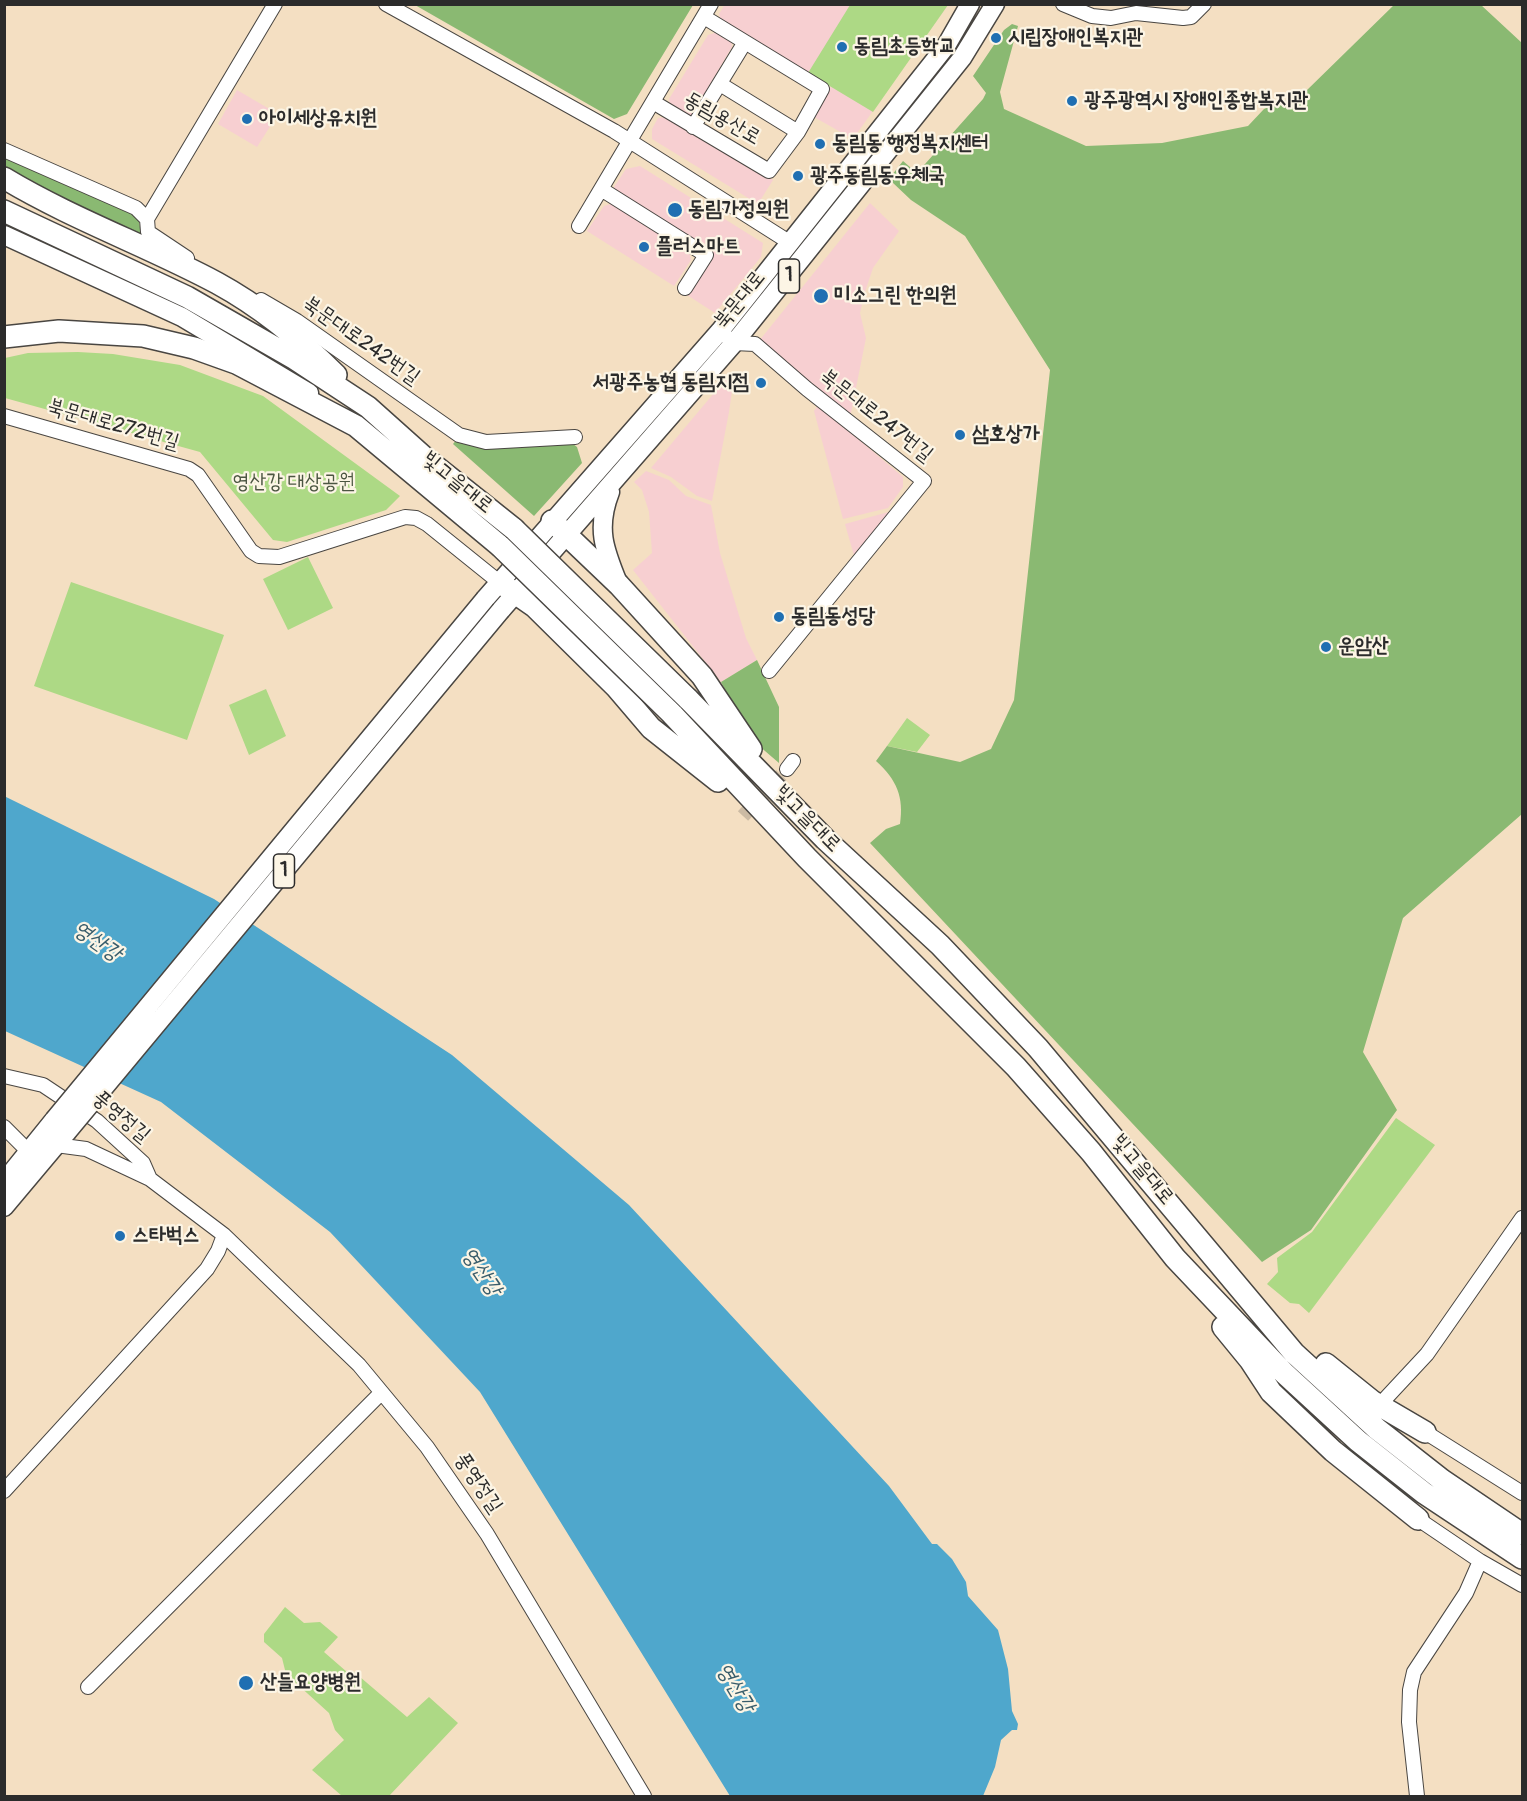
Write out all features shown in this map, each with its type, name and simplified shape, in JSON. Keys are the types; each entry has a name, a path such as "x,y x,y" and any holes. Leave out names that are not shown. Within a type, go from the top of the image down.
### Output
{"highway":[{"path":"4,178 228,290 305,344 368,407"},
{"name":"빛고을대로","path":"4,211 187,297 275,347 368,407 425,458 514,529 688,699 825,839 939,945 1038,1048 1294,1353 1377,1429 1442,1480 1522,1534"},
{"path":"4,337 59,331 98,332 143,336 194,348 236,363 356,426"},
{"name":"빛고을대로","path":"356,426 500,546 672,714 807,858 1016,1067 1090,1152 1175,1258 1284,1372 1358,1441 1424,1493 1522,1558"},
{"path":"560,528 619,585 702,676 748,746 788,788 825,839"},
{"path":"500,582 535,607 578,648 651,728 704,768 754,818 807,858"},
{"path":"1175,1258 1199,1299 1250,1360 1271,1392 1333,1451 1419,1519"},
{"path":"1236,1284 1372,1401 1425,1431"}],"main road":[{"name":"북문대로","path":"59,1132 501,610 517,595 560,528 946,46 970,4"},
{"name":"북문대로","path":"59,1132 485,599 500,582 560,528 613,484 734,343 962,58 995,4"},
{"name":"빛고을대로","path":"4,236 182,317 288,378 356,426"},
{"path":"613,484 603,509 602,539 619,585"},
{"name":"1","path":"4,1182 29,1152 59,1132"},
{"name":"1","path":"4,1207 59,1132"}],"street":[{"path":"147,219 274,4"},
{"path":"386,4 629,142 789,242"},
{"path":"1063,4 1092,16 1111,18 1136,13 1183,18 1191,16 1204,4"},
{"path":"707,11 745,42 822,89 798,132 720,84"},
{"name":"동림용산로","path":"629,142 707,11"},
{"path":"693,127 745,42"},
{"name":"동림용산로","path":"653,102 769,171 798,132"},
{"path":"579,226 629,142"},
{"name":"북문대로242번길","path":"4,150 136,208 147,219 148,232 160,242 297,321 459,435 486,442 575,437"},
{"path":"601,189 706,255 685,288"},
{"name":"북문대로247번길","path":"720,331 734,343 755,344 807,389 924,481 769,671"},
{"name":"북문대로272번길","path":"4,416 189,469 198,475 251,551 259,556 279,557 405,517 416,518 427,524 500,582"},
{"name":"풍영정길","path":"4,1076 43,1085 79,1108 135,1154 143,1163 150,1179 224,1235 333,1338 381,1392 428,1448 487,1534 644,1797"},
{"path":"4,1126 29,1152"},
{"path":"59,1132 86,1149 150,1179"},
{"path":"1386,1398 1427,1354 1522,1218"},
{"path":"4,1491 207,1269 219,1251 224,1235"},
{"path":"88,1687 381,1392"},
{"path":"1425,1431 1522,1493"},
{"path":"1419,1519 1480,1561 1522,1585"},
{"path":"1417,1797 1409,1722 1410,1690 1414,1672 1466,1593 1480,1561"}],"shaded area":[{"name":"동림초등학교","path":"725,4 948,5 853,139 814,117 831,87 721,21 719,14"},
{"path":"718,32 731,39 732,47 692,115 684,117 670,109 669,99 708,35"},
{"name":"아이세상유치원","path":"237,90 278,114 257,147 218,124"},
{"path":"667,117 773,180 758,204 652,139 652,129 658,118"},
{"path":"640,166 763,243 761,257 715,313 687,295 712,254 616,196 614,187 626,169"},
{"path":"614,203 689,250 691,260 674,286 587,231 604,206"},
{"path":"870,203 899,231 873,268 864,295 860,313 866,338 850,418 759,341"},
{"path":"730,374 733,384 712,501 697,496 671,477 651,468"},
{"path":"818,405 903,477 903,487 888,508 843,519 814,411"},
{"path":"646,471 669,480 686,496 711,505 720,553 746,638 757,660 721,682 633,570 652,553 649,512 642,490 634,482"},
{"path":"892,511 855,559 845,524"}],"green space":[{"path":"1395,4 1481,5 1522,43 1522,814 1403,918 1363,1052 1397,1110 1311,1230 1262,1262 870,843 886,829 900,824 900,797 894,782 876,761 887,746 960,762 991,749 1014,700 1050,370 965,236 911,200 892,182 892,175 903,161 917,173 983,99 986,93 973,76 1004,30 1012,24 1018,26 1000,92 1004,109 1086,146 1162,143 1248,126 1264,109 1305,92"},
{"path":"415,5 693,5 627,114 614,119"},
{"name":"동림초등학교","path":"850,5 948,5 873,112 808,73"},
{"path":"4,156 138,216 140,227 147,234 144,241 5,170"},
{"name":"영산강 대상공원","path":"28,353 113,354 180,365 263,396 400,496 386,510 287,542 273,540 200,452 5,398 5,358"},
{"path":"457,439 482,445 573,444 577,447 582,463 534,516 453,444"},
{"path":"308,557 333,608 288,630 263,579"},
{"path":"71,582 224,635 187,740 34,686"},
{"path":"757,660 779,707 779,763 751,739 721,682"},
{"path":"266,689 286,736 249,755 229,705"},
{"path":"907,718 930,735 917,752 887,746"},
{"path":"1396,1118 1435,1145 1309,1313 1299,1304 1290,1303 1267,1284 1278,1272 1277,1258 1312,1232"},
{"path":"285,1607 304,1623 320,1622 338,1637 324,1652 347,1672 353,1671 407,1717 429,1697 458,1723 389,1796 342,1796 312,1770 344,1740 335,1730 329,1713 286,1674 282,1658 264,1642 264,1634"}],"water":[{"name":"영산강","path":"4,796 214,899 452,1055 629,1205 889,1486 932,1544 937,1544 952,1559 966,1582 968,1596 998,1630 1008,1669 1012,1711 1018,1724 1017,1730 1012,1730 1001,1740 995,1767 983,1796 730,1796 480,1392 330,1232 161,1102 5,1031"}],"tunnel":[{"path":"743,816 787,769"}],"place":[{"name":"시립장애인복지관","path":"996,38"},
{"name":"동림초등학교","path":"842,47"},
{"name":"광주광역시 장애인종합복지관","path":"1072,101"},
{"name":"아이세상유치원","path":"247,119"},
{"name":"동림동 행정복지센터","path":"820,144"},
{"name":"광주동림동우체국","path":"798,176"},
{"name":"동림가정의원","path":"675,210"},
{"name":"플러스마트","path":"644,247"},
{"name":"미소그린 한의원","path":"821,296"},
{"name":"서광주농협 동림지점","path":"761,383"},
{"name":"삼호상가","path":"960,435"},
{"name":"동림동성당","path":"779,617"},
{"name":"운암산","path":"1326,647"},
{"name":"스타벅스","path":"120,1236"},
{"name":"산들요양병원","path":"246,1683"}]}
